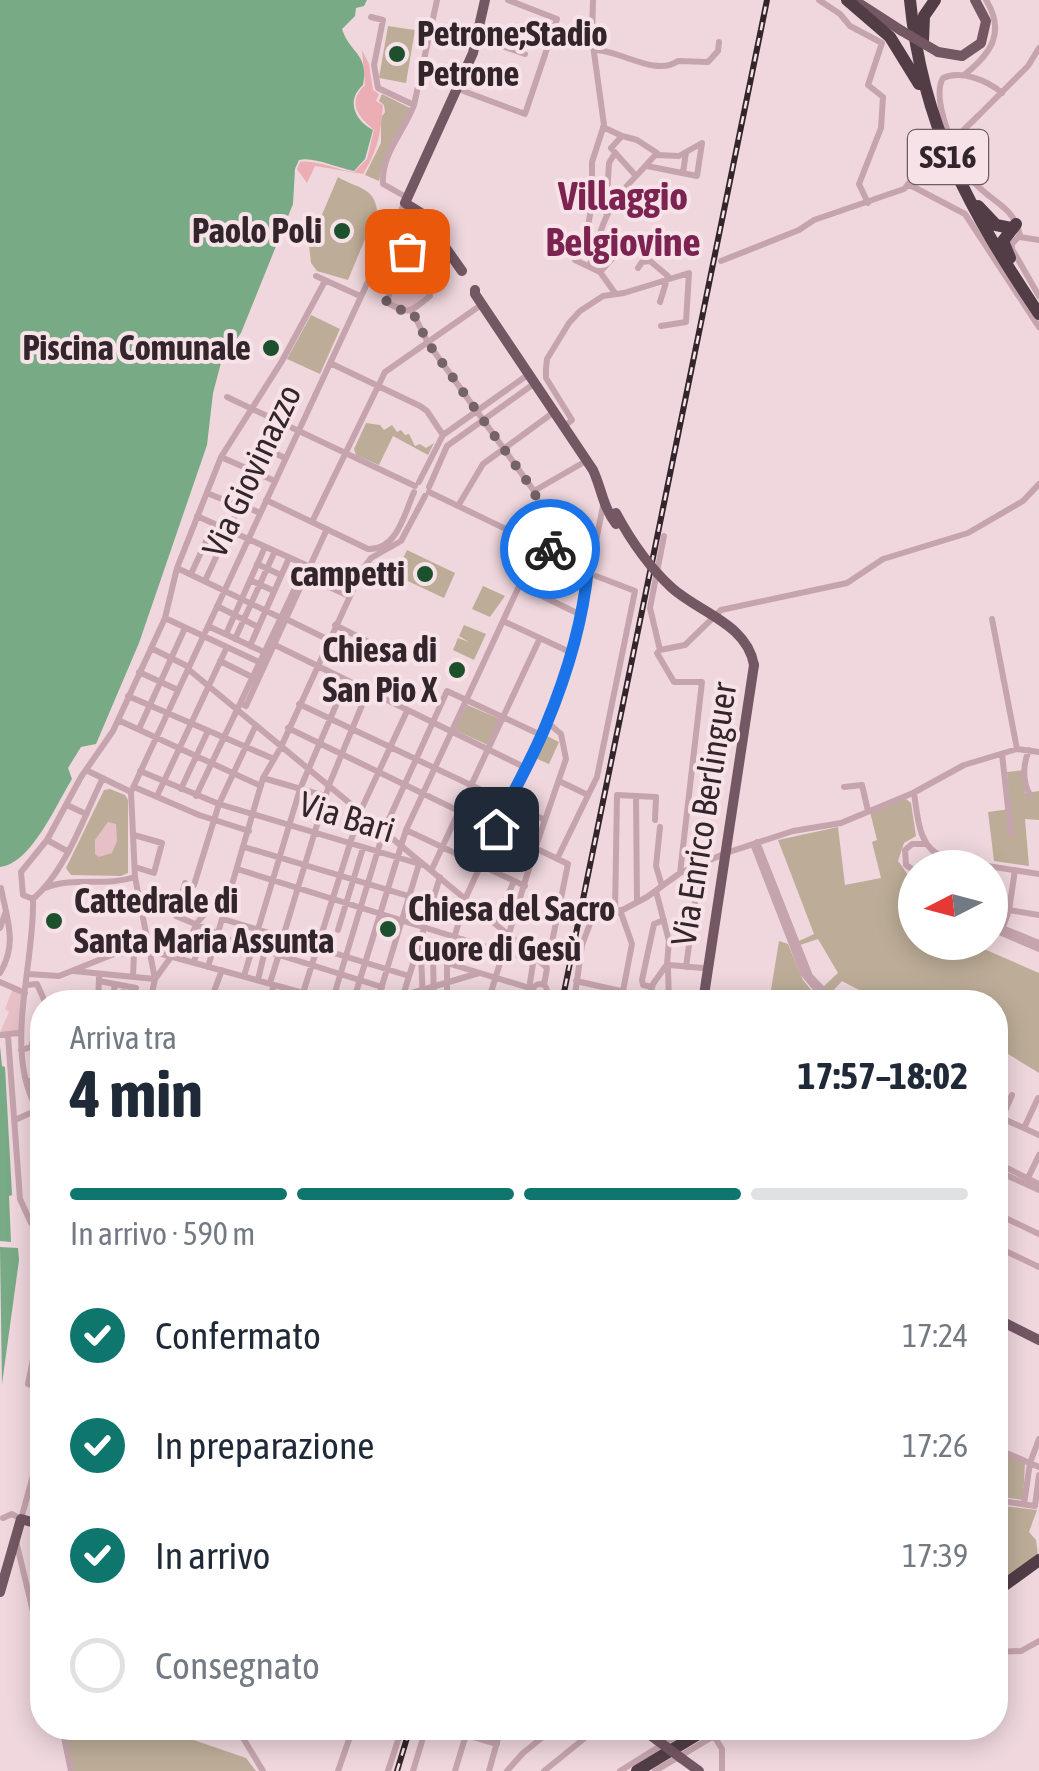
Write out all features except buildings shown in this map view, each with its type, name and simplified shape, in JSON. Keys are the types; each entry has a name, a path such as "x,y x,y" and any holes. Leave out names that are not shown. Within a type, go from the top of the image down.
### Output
{"highway":[{"name":"SS16","path":"850,0 902,52 982,228 1039,310"},
{"name":"SS16","path":"912,0 922,73 939,134"},
{"name":"SS16","path":"912,0 928,78 947,142 969,194 1039,310"},
{"name":"SS16","path":"928,78 922,26 935,0"},
{"path":"969,194 996,225 1015,230 1003,244 1023,283"},
{"path":"1008,1585 1039,1562"},
{"path":"634,1771 678,1740"},
{"path":"634,1771 687,1740"}],"main road":[{"path":"406,200 458,89 485,0"},
{"path":"850,0 938,52 960,56 972,51 986,33 986,18 975,0"},
{"path":"406,200 421,213 462,272"},
{"path":"406,200 424,209 462,272"},
{"name":"Via Enrico Berlinguer","path":"462,272 586,460 616,519 653,578 681,603 738,638 752,666 702,990"},
{"path":"599,484 602,506"},
{"name":"Via Enrico Berlinguer","path":"602,506 616,519"},
{"name":"Via Enrico Berlinguer","path":"701,990 725,854"},
{"path":"1008,1324 1039,1340"},
{"path":"0,1592 22,1516 30,1520"},
{"path":"656,1740 698,1771"}],"street":[{"path":"406,200 383,184 382,177 385,162 414,105 437,0"},
{"path":"458,89 525,114 557,19 508,0"},
{"path":"593,0 604,128 592,162 587,232 575,260 600,272 615,293"},
{"path":"820,0 850,26 882,43 868,85 883,96 882,121 859,184 868,203"},
{"path":"963,76 987,55 994,43 997,25 986,0"},
{"path":"371,18 383,20 374,66 378,88 414,105"},
{"path":"476,37 525,54"},
{"path":"595,50 662,67 674,66 678,61 708,62 718,51 719,42"},
{"path":"721,261 800,230 814,220 904,189 1002,92 1039,48"},
{"path":"1002,92 988,83 963,76 949,74 940,81 940,102 957,152 976,184 1008,208 1015,230 1014,254 1039,296"},
{"path":"604,128 646,145 656,155"},
{"path":"589,266 605,220 608,163 622,136"},
{"path":"602,138 636,176"},
{"path":"646,166 697,176 702,143 680,156 656,155"},
{"path":"682,174 686,152"},
{"path":"605,220 656,155"},
{"path":"907,184 966,214 1039,327"},
{"name":"Via Giovinazzo","path":"132,789 406,200"},
{"path":"1015,230 1039,240"},
{"path":"600,272 630,238"},
{"path":"386,241 418,255 440,242"},
{"path":"396,276 430,292 412,311 405,312 386,302 396,276 407,251"},
{"path":"638,268 642,262 650,261 667,278"},
{"path":"564,427 572,420 546,378 548,359 580,310 603,296 689,273 686,322 661,326"},
{"path":"316,276 360,296"},
{"path":"660,302 667,278"},
{"path":"23,893 22,872 47,840 118,720 165,618 178,568 221,456 282,362 325,281"},
{"path":"312,522 385,372 483,304"},
{"path":"356,990 400,845 539,543 542,516 534,491 428,343 412,311"},
{"path":"330,363 427,411 443,435"},
{"path":"266,500 369,553 383,548 392,540 443,435 532,378"},
{"path":"182,960 201,925 225,895 237,869 262,782 369,553 401,541 448,446 532,378"},
{"path":"227,397 635,591 597,777 557,859"},
{"path":"458,506 477,470 554,412"},
{"path":"258,445 285,458"},
{"path":"221,456 275,482"},
{"path":"534,491 586,460"},
{"path":"205,581 254,472"},
{"path":"660,650 685,645 722,610 847,583 884,559 968,533 1023,501 1039,484"},
{"path":"416,487 419,496 428,492"},
{"path":"206,492 260,512"},
{"path":"446,990 446,963 466,897 542,735 570,652 586,584 593,571 602,506"},
{"path":"197,516 306,565 275,645 246,706 240,706"},
{"path":"600,526 616,519"},
{"path":"191,574 214,524"},
{"path":"196,796 327,529"},
{"path":"664,536 650,608 660,650 657,654 674,682 702,682 680,873"},
{"path":"226,634 265,547"},
{"path":"235,639 274,551"},
{"path":"250,646 289,558"},
{"path":"257,564 281,575"},
{"path":"178,568 329,640"},
{"path":"306,576 349,596"},
{"path":"250,580 274,591"},
{"path":"520,585 578,614"},
{"path":"217,606 258,627"},
{"path":"165,618 261,663"},
{"path":"992,619 1017,749"},
{"path":"503,620 570,652"},
{"path":"335,625 402,658"},
{"path":"208,626 266,653"},
{"path":"138,729 185,628"},
{"path":"381,990 410,896 442,846 540,638"},
{"path":"275,645 524,767"},
{"path":"157,796 227,647"},
{"path":"150,648 188,668 240,706 281,747 496,922 547,968 547,990"},
{"path":"220,661 254,678"},
{"path":"139,672 178,690"},
{"path":"244,976 300,789 346,682"},
{"path":"336,990 384,830 447,691 542,735"},
{"path":"283,937 328,785 368,693"},
{"path":"128,696 274,759"},
{"path":"299,704 545,820"},
{"path":"305,990 360,812 406,711"},
{"path":"118,720 233,774 325,796"},
{"path":"492,990 566,759 561,734 547,722"},
{"path":"194,886 219,804 256,725"},
{"path":"288,728 568,864 552,942 535,959 532,989"},
{"path":"181,789 208,731"},
{"path":"575,990 582,945 591,921 637,902 680,873 788,832 836,825 914,793 964,765 1017,749 1039,752"},
{"path":"1029,750 1024,762 1030,795"},
{"path":"1002,754 1011,834"},
{"path":"86,770 102,780 249,831"},
{"name":"Via Bari","path":"140,772 254,816 426,866"},
{"path":"30,1089 18,1033 28,974 33,899 68,850 102,780"},
{"path":"559,782 588,795"},
{"path":"844,787 862,784 868,811"},
{"path":"132,789 135,877 155,979"},
{"path":"914,793 920,832 930,850"},
{"path":"636,796 637,902"},
{"path":"624,990 632,944 617,900 616,797 636,796 656,797 656,866 669,942 668,990"},
{"path":"67,804 86,814"},
{"path":"406,830 525,886"},
{"path":"906,850 920,832"},
{"path":"134,835 162,842 154,873 134,867"},
{"path":"47,840 68,850"},
{"path":"915,842 926,844"},
{"path":"755,843 800,961 821,990"},
{"path":"244,847 462,912"},
{"path":"338,930 363,848"},
{"path":"62,860 68,880"},
{"path":"686,967 700,864"},
{"path":"237,869 503,952"},
{"path":"1008,869 1039,874"},
{"path":"1015,870 1009,910 1039,915"},
{"path":"44,888 68,880 122,882 135,877"},
{"path":"405,990 440,877"},
{"path":"496,922 514,881"},
{"path":"185,883 176,916 218,935 382,987"},
{"path":"0,973 12,931 0,888 33,899"},
{"path":"208,967 223,918 225,895"},
{"path":"0,928 6,910"},
{"path":"223,918 409,976"},
{"path":"652,987 642,980 654,924 664,920"},
{"path":"194,962 201,925"},
{"path":"1008,934 1039,946"},
{"path":"258,980 266,950"},
{"path":"28,974 53,977 96,960 150,951 293,990"},
{"path":"133,977 134,952"},
{"path":"271,990 279,954"},
{"path":"418,955 422,990 478,973"},
{"path":"518,956 535,959"},
{"path":"152,990 171,957"},
{"path":"432,959 434,988"},
{"path":"96,960 98,990"},
{"path":"446,963 532,989"},
{"path":"667,966 704,968"},
{"path":"651,990 667,966"},
{"path":"214,990 222,970"},
{"path":"73,971 155,979"},
{"path":"99,975 121,988"},
{"path":"576,981 615,990"},
{"path":"0,982 25,989 36,984 39,990"},
{"path":"532,989 544,985"},
{"path":"18,1033 4,1036 21,1204 30,1221"},
{"path":"21,1050 30,1047"},
{"path":"1008,1100 1012,1094"},
{"path":"1024,1128 1038,1098"},
{"path":"15,1120 30,1116"},
{"path":"1008,1121 1039,1135"},
{"path":"1008,1172 1035,1184 1039,1156"},
{"path":"1008,1219 1039,1234"},
{"path":"1008,1252 1039,1267"},
{"path":"1024,1504 1030,1462 1039,1439"},
{"path":"1008,1453 1039,1467"},
{"path":"1008,1502 1035,1506 1039,1475"},
{"path":"22,1516 30,1487"},
{"path":"1,1520 26,1502"},
{"path":"10,1512 22,1516"},
{"path":"1,1520 12,1514 22,1516"},
{"path":"15,1540 30,1592"},
{"path":"1008,1652 1021,1651 1039,1641"},
{"path":"65,1740 71,1771"},
{"path":"245,1740 263,1771"},
{"path":"338,1771 350,1740"},
{"path":"388,1771 398,1740"},
{"path":"413,1771 422,1740"},
{"path":"455,1771 464,1740"},
{"path":"488,1740 497,1744"},
{"path":"489,1771 499,1740"},
{"path":"506,1771 539,1740"},
{"path":"544,1771 581,1740"},
{"path":"620,1771 670,1740"},
{"path":"654,1771 704,1740"},
{"path":"716,1740 722,1749 722,1771"}],"shaded area":[{"path":"0,0 367,0 364,6 356,8 355,16 342,29 363,66 363,85 355,97 354,109 373,130 365,159 354,171 299,160 293,204 241,333 222,359 213,393 207,445 139,643 96,744 81,747 68,768 72,779 32,845 22,856 0,867"},
{"name":"Petrone;Stadio Petrone","path":"388,26 415,30 406,83 379,78"},
{"path":"382,94 410,108 382,166 379,181 365,175 381,143 381,118 385,112 379,101"},
{"path":"338,177 368,192 377,210 348,280 317,271 311,263 309,245"},
{"path":"397,276 427,289 428,296 412,311 387,302"},
{"path":"311,315 340,329 320,374 287,359"},
{"path":"366,423 380,425 384,430 392,425 397,432 409,434 415,446 426,448 434,443 428,455 393,436 379,465 356,455 354,449"},
{"name":"campetti","path":"407,550 455,573 444,598 395,575"},
{"path":"483,586 505,596 490,617 472,609"},
{"path":"464,625 486,634 474,660 453,650 458,638 469,642 459,636"},
{"path":"467,705 500,719 488,745 455,730"},
{"path":"545,735 559,742 549,764 535,758"},
{"path":"1023,770 1025,793 1039,791 1039,820 1025,819 1029,866 1008,863 1008,850 993,850 988,812 1010,809 1007,772"},
{"path":"110,789 128,800 128,873 71,875 66,868 104,790"},
{"path":"906,799 911,803 916,836 898,850 898,960 1008,960 1039,973 1039,1073 1008,1054 1008,990 859,990 842,981 834,990 823,987 838,973 818,939 800,945 799,941 814,934 778,840 838,827 845,885 881,878 872,842 877,840 870,812"},
{"path":"108,822 116,824 117,841 112,853 99,857 95,854 95,840"},
{"path":"779,941 788,944 811,990 771,990"},
{"path":"13,988 25,993 18,1033 0,1033 9,1012 5,1009"},
{"path":"0,1046 5,1067 11,1242 0,1241"},
{"path":"0,1247 18,1248 19,1260 2,1384"},
{"path":"1008,1456 1025,1463 1023,1500 1008,1498"},
{"path":"1008,1507 1037,1510 1029,1532 1036,1540 1038,1555 1008,1578"},
{"path":"66,1740 194,1740 246,1758 256,1771 73,1771"}],"sand":[{"path":"362,50 369,64 373,90 379,94 376,101 383,105 372,157 363,174 315,166 307,183 297,169 300,162 354,172 367,159 374,130 356,104 365,85"}],"railway":[{"path":"564,990 767,0"},
{"path":"397,1771 406,1740"}],"way so far":[{"path":"407,251 386,302 405,312 412,311 428,343 534,491 542,516 539,543 550,549"}],"place":[{"name":"Petrone;Stadio Petrone","path":"397,54"},
{"name":"Paolo Poli","path":"342,231"},
{"name":"Piscina Comunale","path":"271,348"},
{"name":"campetti","path":"425,574"},
{"name":"Chiesa di San Pio X","path":"457,670"},
{"name":"Cattedrale di Santa Maria Assunta","path":"54,921"},
{"name":"Chiesa del Sacro Cuore di Gesù","path":"388,929"}],"district":[{"name":"Villaggio Belgiovine","path":"623,219"}],"route":[{"path":"496,829 547,722 570,652 586,584 588,568 550,549"}]}
